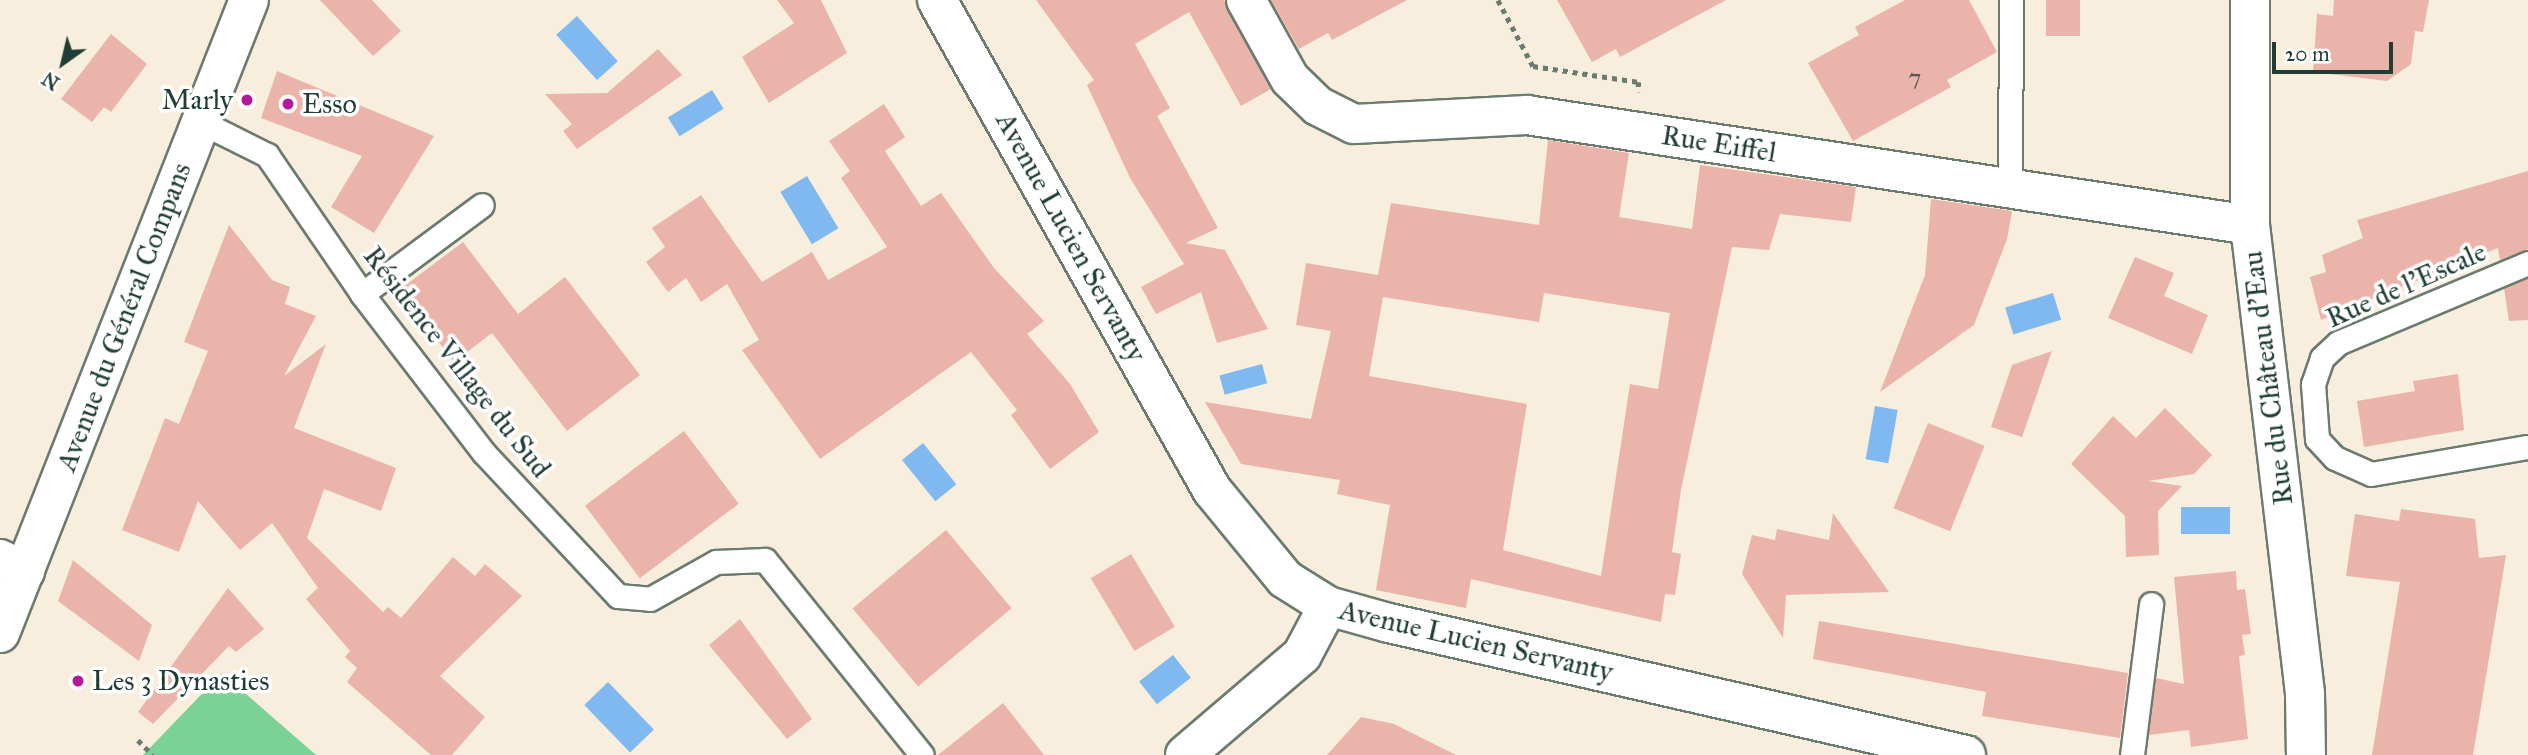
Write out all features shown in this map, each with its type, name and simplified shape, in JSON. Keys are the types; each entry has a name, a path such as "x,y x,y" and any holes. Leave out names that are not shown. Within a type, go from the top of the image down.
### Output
{"street":[{"name":"Avenue du Général Compans","path":"0,633 12,565 201,121 249,0"},
{"name":"Avenue Lucien Servanty","path":"937,0 1212,491 1263,558 1328,606 1966,755"},
{"name":"Rue Eiffel","path":"1246,0 1290,79 1318,106 1354,124 1527,115 2250,225"},
{"name":"Rue du Château d'Eau","path":"2250,0 2250,225 2305,694 2306,755"},
{"path":"1185,755 1303,655 1328,606"}],"lane":[{"path":"2010,187 2011,0"},
{"name":"Résidence Village du Sud","path":"201,121 267,155 362,294 484,453 618,596 649,599 716,562 765,560 922,755"},
{"path":"362,294 482,205"},
{"name":"Rue de l'Escale","path":"2528,263 2337,342 2322,358 2314,384 2317,439 2335,458 2371,474 2528,447"},
{"path":"2132,755 2151,604"}],"path":[{"path":"1498,0 1533,66 1639,82 1632,131"},
{"path":"138,740 153,755"}],"green space":[{"path":"222,673 316,755 143,755"}],"water":[{"path":"577,16 618,61 597,80 556,35"},
{"path":"712,90 724,109 680,136 668,118"},
{"path":"807,176 838,228 812,244 780,192"},
{"path":"2053,293 2061,320 2013,334 2005,308"},
{"path":"1262,364 1267,383 1225,395 1219,375"},
{"path":"1875,406 1898,410 1888,463 1866,459"},
{"path":"923,443 956,484 935,501 902,460"},
{"path":"2181,507 2230,507 2230,534 2181,534"},
{"path":"1173,655 1191,678 1157,704 1139,681"},
{"path":"608,682 654,729 630,752 584,705"}],"building":[{"path":"320,0 372,0 401,31 373,56"},
{"path":"777,0 821,0 847,53 769,103 742,57 794,23"},
{"path":"1036,0 1224,0 1271,89 1241,106 1189,12 1135,44 1170,108 1157,116 1218,228 1186,243 1225,250 1268,329 1217,343 1201,292 1156,314 1141,287 1184,264 1130,178 1087,85 1094,80"},
{"path":"1271,0 1407,0 1332,40 1328,33 1299,49"},
{"path":"1557,0 1726,0 1620,57 1616,49 1592,62"},
{"path":"1905,0 1969,0 1997,52 1947,80 1951,87 1853,141 1808,63 1859,35 1855,27"},
{"path":"2046,0 2080,0 2080,36 2046,36"},
{"path":"2334,0 2429,0 2423,32 2415,31 2411,64 2387,81 2313,72 2317,14 2333,16"},
{"path":"111,34 147,64 111,112 104,107 92,122 61,99"},
{"path":"658,49 682,75 577,149 563,131 572,124 545,94 607,93"},
{"path":"277,71 434,136 374,233 331,207 362,156 261,118"},
{"path":"884,104 905,137 885,151 921,206 941,193 994,268 1044,321 1027,334 1070,384 1099,432 1050,469 1011,415 1017,410 971,352 820,459 742,350 759,340 727,284 701,302 686,278 668,292 646,262 665,247 652,228 701,195 762,282 812,252 828,280 887,247 841,178 850,171 829,141"},
{"path":"1548,140 1629,153 1619,217 1692,229 1700,165 1856,187 1851,222 1780,214 1769,250 1732,247 1681,490 1672,552 1681,554 1675,595 1665,594 1661,622 1471,579 1466,608 1376,590 1390,505 1337,494 1340,480 1241,464 1205,402 1311,419 1331,331 1296,325 1306,263 1378,275 1391,203 1539,225","holes":["1544,293 1670,313 1658,389 1630,384 1601,576 1503,550 1527,404 1369,376 1383,297 1539,322"]},
{"path":"2528,171 2528,249 2500,260 2498,248 2321,320 2310,277 2326,272 2322,255 2363,238 2357,220"},
{"path":"1931,199 2012,211 2007,239 1974,325 1880,392 1925,275"},
{"path":"229,225 272,280 290,287 285,304 316,316 284,376 326,344 294,428 396,468 381,511 324,489 307,538 383,612 388,607 401,618 453,557 475,576 485,564 522,596 440,676 485,717 452,755 431,755 347,682 357,668 345,657 350,651 306,599 318,588 272,523 240,550 198,501 179,552 122,530 165,418 179,424 208,351 184,342"},
{"path":"463,242 518,314 565,277 640,375 567,431 492,333 454,362 399,290"},
{"path":"2135,257 2174,273 2164,296 2208,315 2192,354 2108,318"},
{"path":"2528,278 2528,320 2509,321 2504,288"},
{"path":"2052,351 2022,437 1991,427 2012,365"},
{"path":"2458,374 2464,430 2364,447 2357,401 2415,391 2413,381"},
{"path":"2165,408 2212,455 2194,474 2148,481 2182,486 2158,511 2159,555 2126,557 2125,516 2071,464 2113,416 2136,438"},
{"path":"1928,423 1985,446 1950,531 1894,508"},
{"path":"684,431 739,504 640,578 585,506"},
{"path":"2401,509 2475,519 2479,558 2506,555 2473,755 2372,755 2400,582 2346,576 2355,514 2399,521"},
{"path":"1833,513 1889,592 1786,595 1783,638 1742,574 1752,535 1775,540 1777,529 1829,540"},
{"path":"946,530 1012,608 918,687 853,608"},
{"path":"1131,554 1175,627 1134,651 1091,578"},
{"path":"73,560 152,625 139,661 58,601"},
{"path":"2236,571 2237,590 2245,589 2251,634 2242,635 2245,655 2239,656 2248,739 2191,747 2189,730 2149,735 2156,678 2184,684 2174,577"},
{"path":"228,588 264,629 236,652 229,646 153,724 138,712"},
{"path":"740,619 812,719 787,739 709,645"},
{"path":"1819,621 2128,673 2120,738 1982,716 1986,692 1813,659"},
{"path":"1003,703 1044,755 938,755"},
{"path":"1361,717 1394,724 1456,755 1327,755"}],"place":[{"name":"Marly","path":"247,100"},
{"name":"Esso","path":"288,104"},
{"name":"Les 3 Dynasties","path":"78,681"}]}
